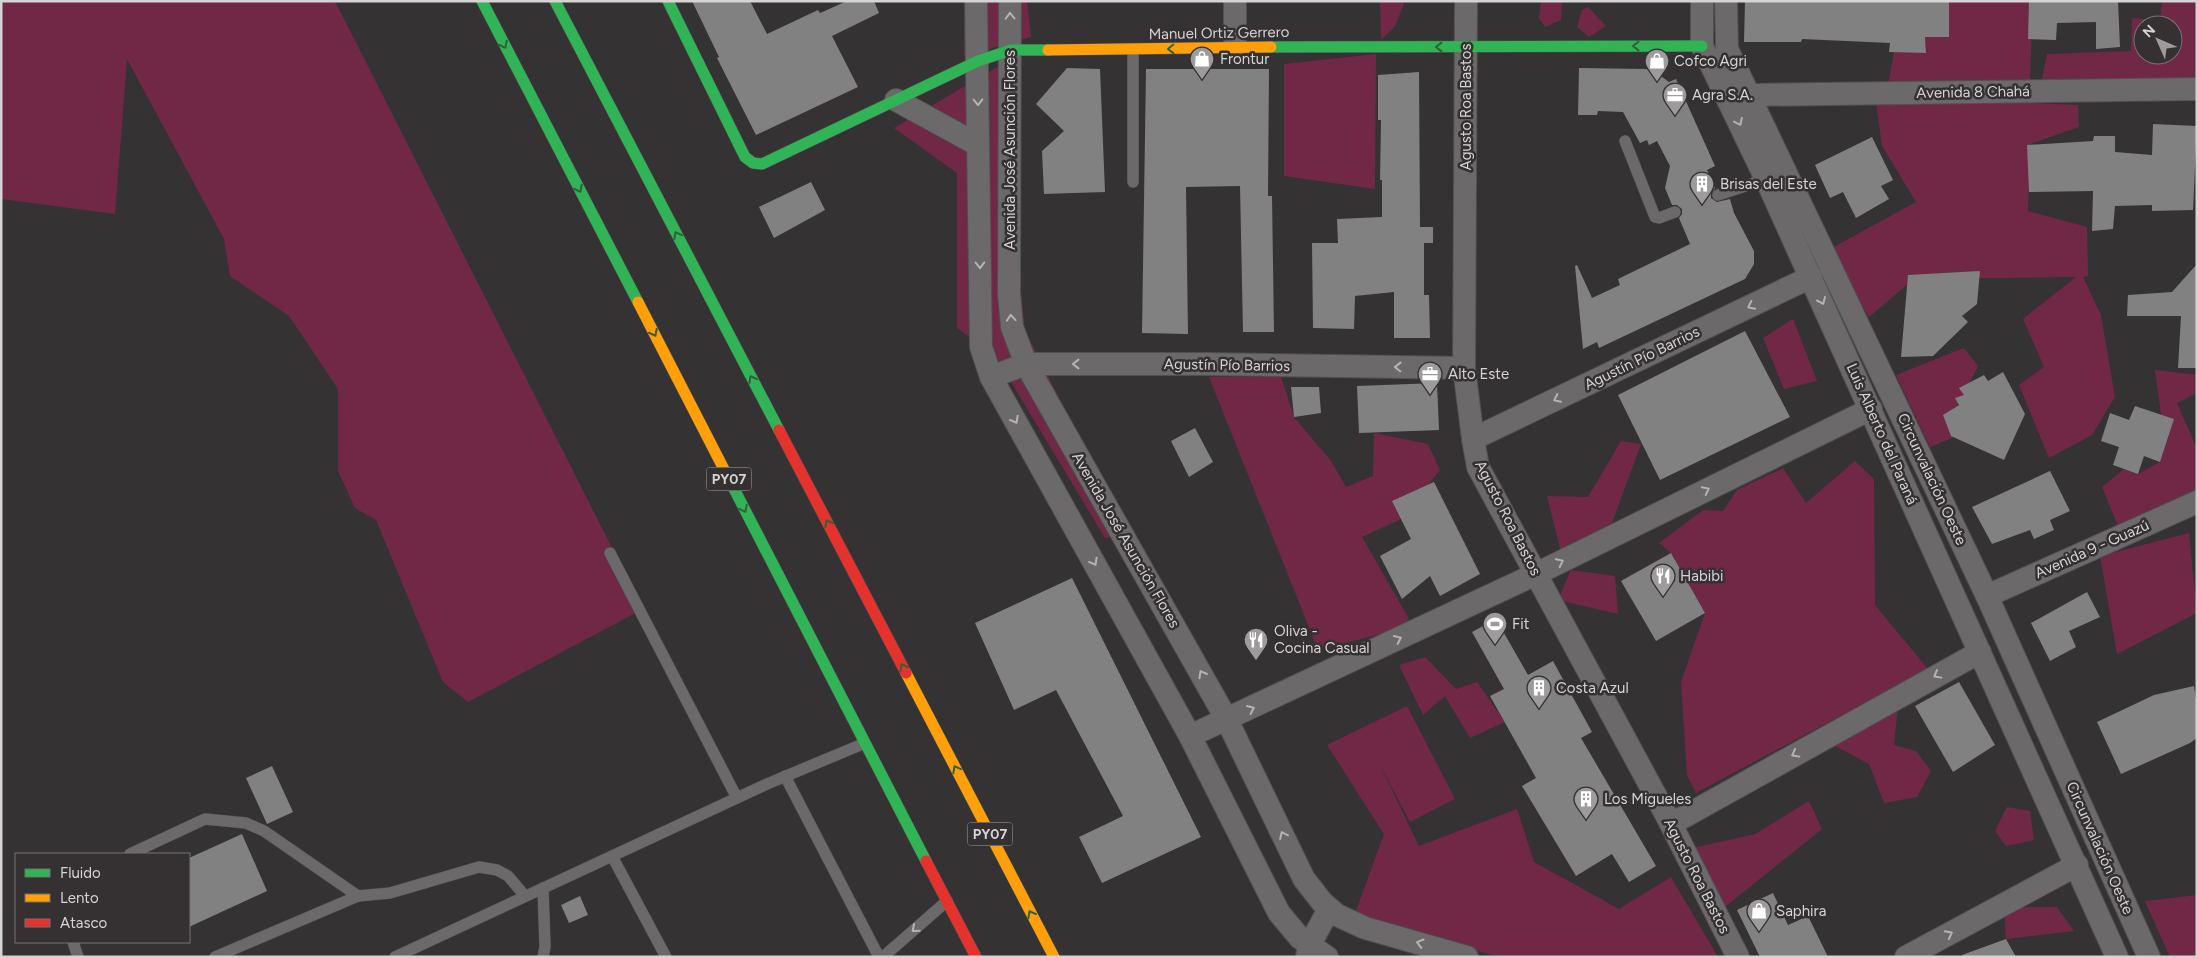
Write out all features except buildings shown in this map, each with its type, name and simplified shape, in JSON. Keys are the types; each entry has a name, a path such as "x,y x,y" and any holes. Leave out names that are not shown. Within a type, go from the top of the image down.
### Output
{"main road":[{"name":"PY07","path":"482,1 976,957"},
{"name":"PY07","path":"555,1 1054,957"},
{"name":"Manuel Ortiz Gerrero","path":"668,1 746,157 753,163 762,164 978,61 1011,50 1133,50 1236,47 1702,46"}],"street":[{"name":"Avenida José Asunción Flores","path":"976,1 981,347 991,377 1190,736 1279,913 1314,953"},
{"name":"Avenida José Asunción Flores","path":"1010,1 1009,294 1012,327 1026,364 1228,720 1304,879 1329,909 1337,915 1365,928 1467,957"},
{"path":"1235,1 1236,47"},
{"name":"Agusto Roa Bastos","path":"1466,1 1464,368 1478,466 1671,824 1738,957"},
{"name":"Luis Alberto del Paraná","path":"1702,1 1702,46 1811,277 2117,957"},
{"name":"Circunvalación Oeste","path":"1726,1 1727,49 1987,596 2149,957"},
{"name":"Avenida 8 Chahá","path":"1750,95 2197,89"},
{"path":"896,100 978,145"},
{"name":"Agustín Pío Barrios","path":"1473,439 1811,277"},
{"name":"Agustín Pío Barrios","path":"991,377 1026,364 1206,364 1464,368"},
{"path":"1190,736 1228,720 1536,574 1870,409"},
{"name":"Avenida 9 - Guazú","path":"1987,596 2197,502"},
{"path":"1671,824 1980,652"},
{"path":"1906,957 2076,865"},
{"path":"1314,953 1329,909"}],"lane":[{"path":"1133,50 1133,182"},
{"path":"1625,141 1654,216 1659,218 1675,212"},
{"path":"1718,195 1766,179"},
{"path":"610,553 737,798"},
{"path":"395,957 785,776 865,743"},
{"path":"785,776 881,957 946,901"},
{"path":"132,853 205,819 246,822 264,831 358,896"},
{"path":"612,856 666,957"},
{"path":"215,957 358,896 390,893 479,868 498,870 508,876 526,896"},
{"path":"543,888 545,947 543,957"},
{"path":"73,943 78,957"}],"shaded area":[{"path":"1,1 335,1 643,609 468,702 443,682 376,520 355,508 338,471 338,389 289,316 230,276 224,239 127,59 115,214 1,199"},
{"path":"965,1 1027,1 1031,37 964,56"},
{"path":"1380,1 1402,1 1404,4 1395,26 1381,40"},
{"path":"1541,1 1562,1 1561,20 1545,27 1539,18"},
{"path":"1949,1 2033,1 2030,80 1888,85 1894,52 1926,53 1925,37 1949,37"},
{"path":"2162,1 2197,1 2197,78 2041,83 2047,54 2131,51 2132,18 2133,65 2183,65 2183,15 2161,15"},
{"path":"1588,7 1606,26 1589,37 1577,27 1582,10"},
{"path":"1376,54 1375,189 1284,176 1284,64"},
{"path":"999,66 1025,331 1130,536 1105,538 996,357 957,328 957,173 894,128"},
{"path":"2032,94 2032,103 2078,105 2079,127 2030,144 2028,211 2087,227 2088,276 2083,277 2101,315 2115,397 2092,435 2049,458 2019,385 2044,367 2023,319 2076,277 1914,279 1869,317 1828,250 1916,202 1882,146 1875,96"},
{"path":"1793,319 1817,381 1784,389 1763,338"},
{"path":"1964,348 1978,366 1970,382 1974,389 1953,409 1957,436 1930,447 1896,375"},
{"path":"2155,370 2197,375 2197,393 2177,403 2197,449 2197,492 2119,528 2102,487 2124,469 2138,474 2160,462 2169,436 2154,431 2161,414"},
{"path":"1209,377 1281,377 1294,417 1331,461 1346,487 1373,476 1374,433 1428,444 1440,470 1401,519 1362,537 1413,626 1318,650"},
{"path":"1621,441 1641,444 1612,523 1561,553 1547,496 1588,497"},
{"path":"1855,461 1874,479 1875,605 1928,669 1696,793 1687,775 1681,682 1705,613 1671,553 1659,543 1703,510 1723,511 1737,490 1783,468 1806,503"},
{"path":"2189,533 2197,613 2117,654 2100,556"},
{"path":"1571,570 1615,576 1618,614 1558,600"},
{"path":"1425,657 1456,689 1477,682 1505,722 1470,738 1445,696 1423,715 1399,665"},
{"path":"1407,706 1455,799 1410,822 1378,761 1419,846 1517,809 1534,862 1619,909 1671,877 1718,957 1501,957 1353,919 1384,834 1327,745"},
{"path":"1898,707 1894,745 1916,751 1931,771 1917,797 1884,803 1869,764 1822,739"},
{"path":"1809,801 1822,829 1721,910 1693,848 1755,834"},
{"path":"2007,807 2030,811 2034,840 2006,846 1995,831"},
{"path":"2197,895 2197,957 2170,957 2145,901"},
{"path":"2027,907 2057,907 2074,931 2006,939 2004,911"}],"traffic: fast":[{"path":"482,1 638,302"},
{"path":"555,1 779,430"},
{"path":"668,1 745,157 753,163 762,164 978,61 1011,50 1048,50"},
{"path":"1271,47 1702,46"},
{"path":"730,481 926,861"}],"traffic: slow":[{"path":"1048,50 1271,47"},
{"path":"638,302 730,481"},
{"path":"906,673 1054,957"}],"traffic: jam":[{"path":"779,430 906,673"},
{"path":"926,861 976,957"}],"place":[{"name":"Frontur","path":"1202,80"},
{"name":"Cofco Agri","path":"1657,82"},
{"name":"Agra S.A.","path":"1675,116"},
{"name":"Brisas del Este","path":"1702,205"},
{"name":"Alto Este","path":"1430,395"},
{"name":"Habibi","path":"1663,597"},
{"name":"Fit","path":"1495,645"},
{"name":"Oliva - Cocina Casual","path":"1256,661"},
{"name":"Costa Azul","path":"1539,709"},
{"name":"Los Migueles","path":"1586,820"},
{"name":"Saphira","path":"1759,932"}]}
